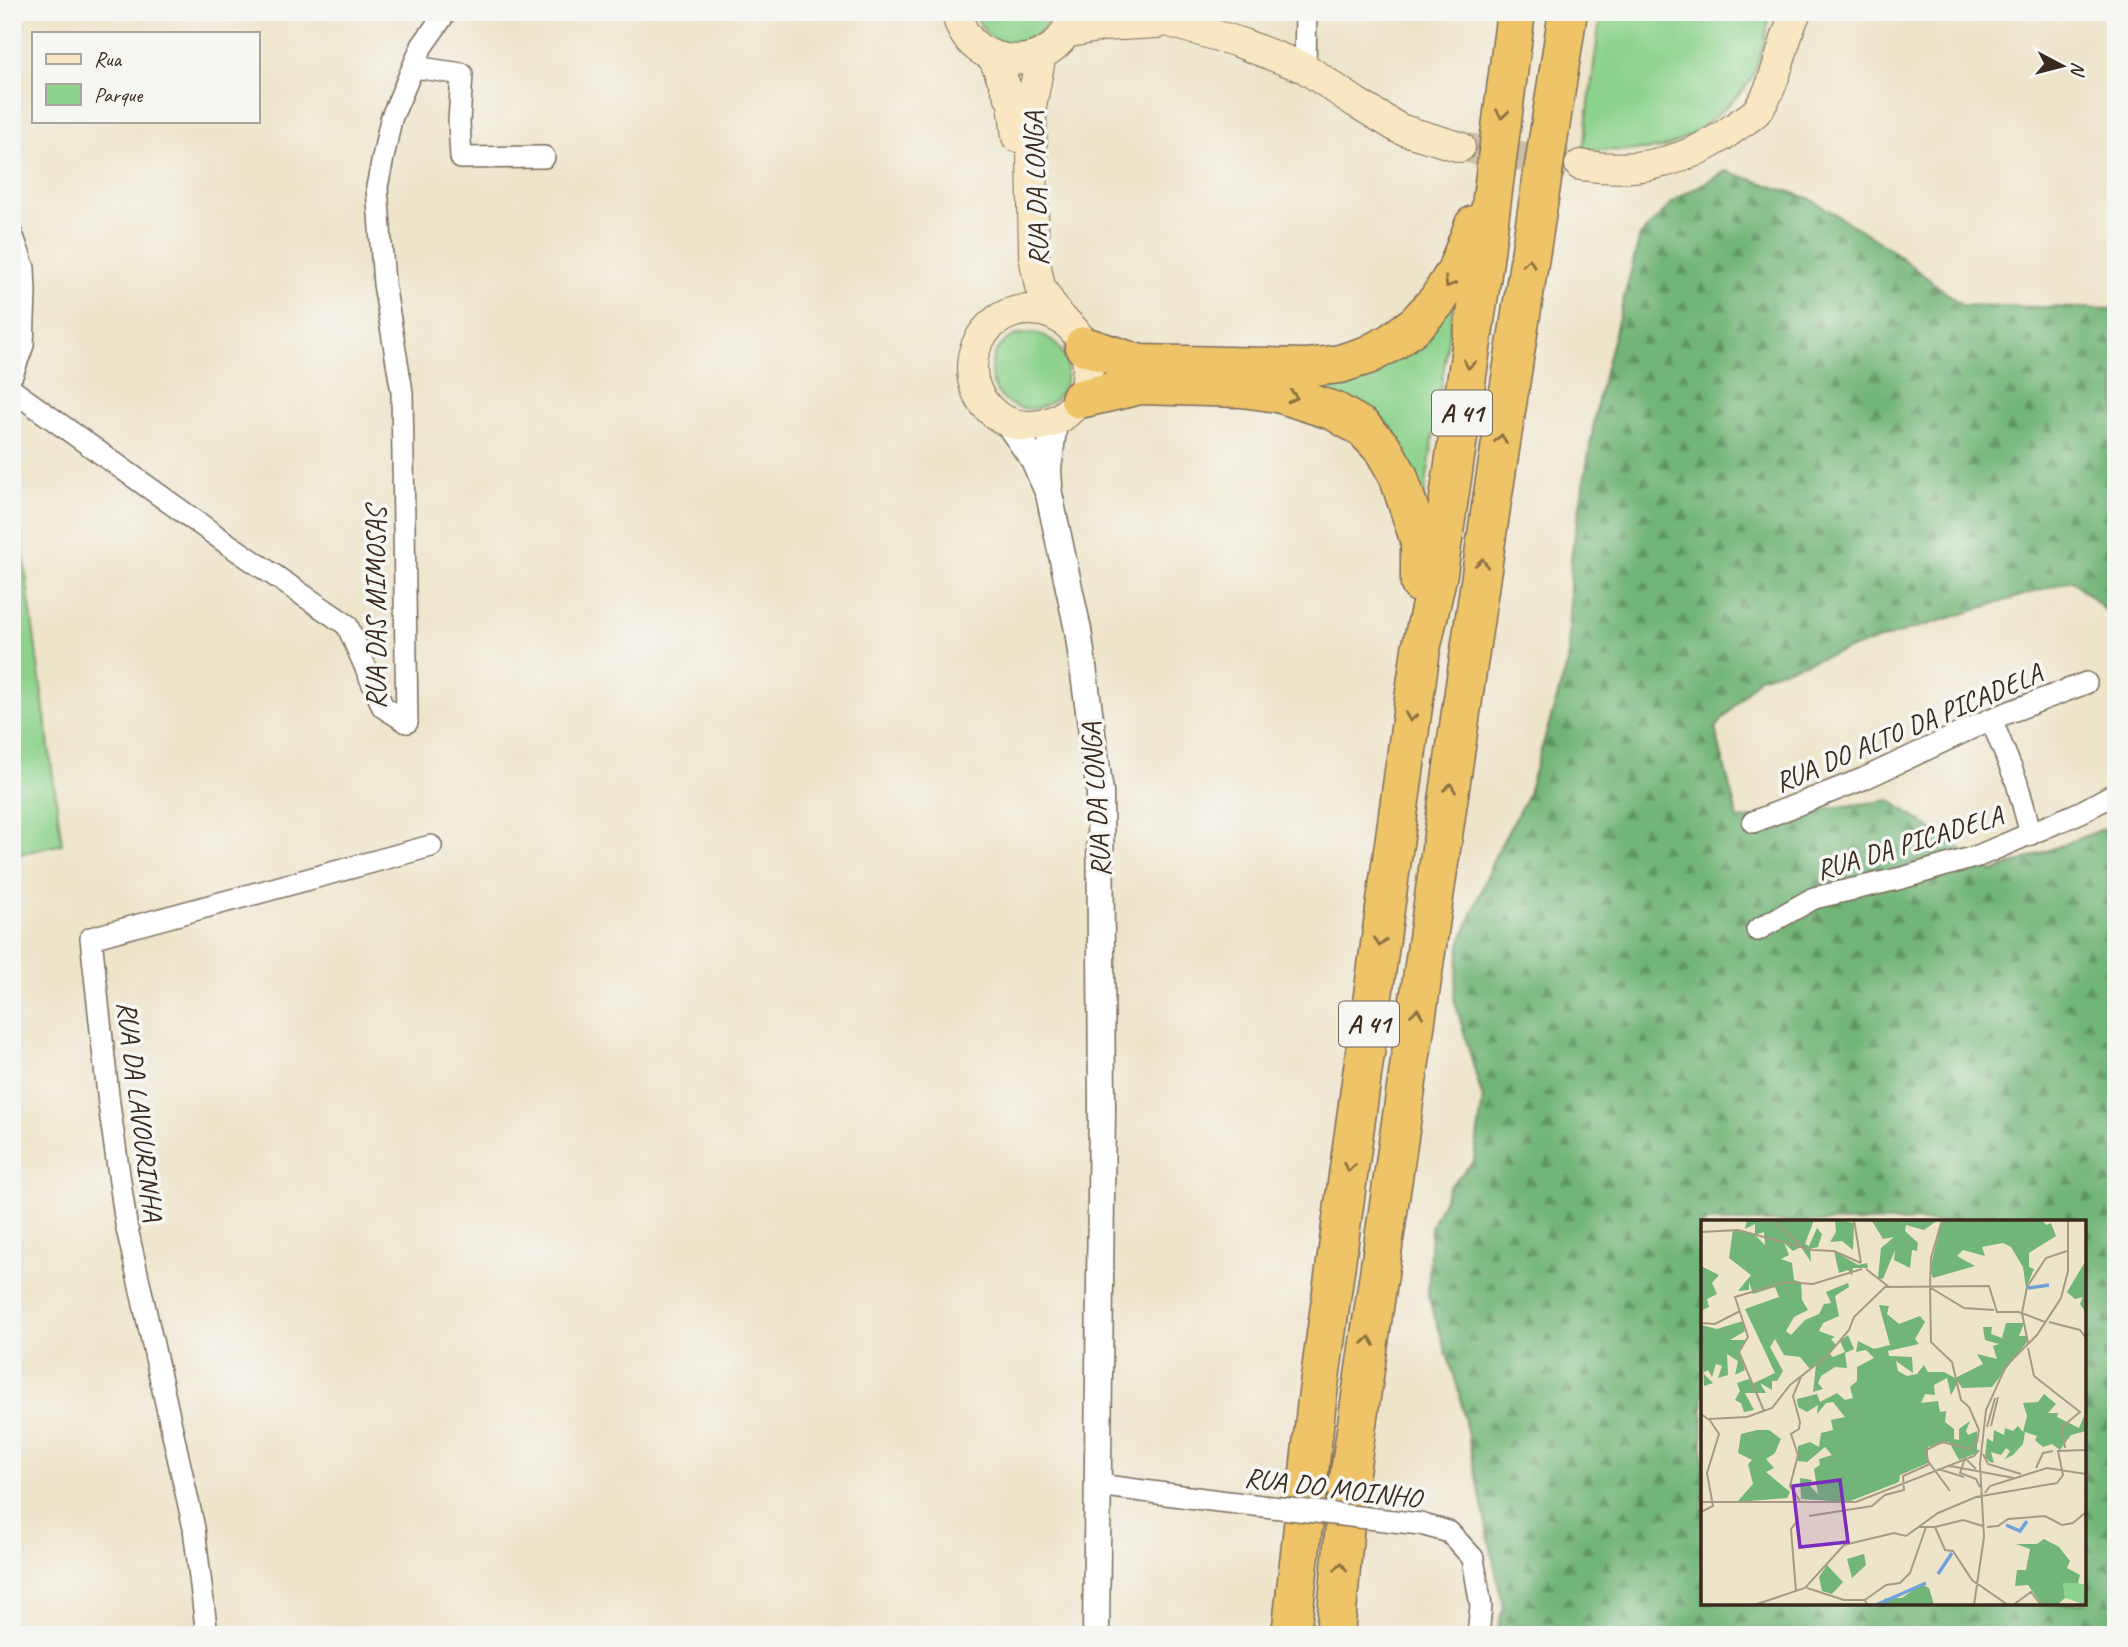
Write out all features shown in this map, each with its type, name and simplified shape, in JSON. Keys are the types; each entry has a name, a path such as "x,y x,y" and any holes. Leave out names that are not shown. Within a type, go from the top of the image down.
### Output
{"highway":[{"name":"A 41","path":"1291,1635 1317,1400 1421,649 1438,573 1484,260 1516,12"},
{"name":"A 41","path":"1335,1635 1349,1479 1490,506 1568,12"},
{"path":"1084,346 1140,364 1306,368 1340,365 1368,355 1392,342 1416,324 1438,300 1456,271 1494,174"},
{"path":"1067,410 1140,386 1242,388 1302,400 1334,411 1363,428 1383,449 1398,475 1420,542 1421,649"}],"main road":[{"path":"1136,12 1238,42 1305,68 1355,103 1400,129 1460,147"},
{"path":"1580,165 1608,169 1655,164 1690,155 1722,138 1756,112 1775,76 1787,32 1796,12"},
{"name":"RUA DA LONGA","path":"954,14 971,42 993,57 1007,87 1016,119 1019,272 1009,313 992,323 979,339 972,358 971,378 978,397 991,413 1008,423"},
{"path":"993,57 1009,61 1026,60 1041,55 1054,46 1068,23 1102,26 1169,22"},
{"name":"RUA DA LONGA","path":"1041,55 1031,107 1034,256 1040,287 1059,317 1069,325 1084,346 1088,364 1087,382 1067,410"},
{"path":"1009,313 1035,310 1059,317"},
{"path":"1008,423 1039,427 1067,410"}],"street":[{"name":"RUA DAS MIMOSAS","path":"12,390 347,625 383,707 407,722 402,392 383,284 377,187 391,119 422,46 446,12"},
{"path":"1305,68 1306,12"},
{"path":"414,67 462,74 459,122 461,158 544,157"},
{"path":"12,234 24,268 25,292 23,345 12,375"},
{"name":"RUA DA LONGA","path":"1049,494 1048,469 1067,410"},
{"name":"RUA DA LONGA","path":"1008,423 1040,469 1049,494 1078,630 1100,792 1102,1110 1096,1635"},
{"name":"RUA DO ALTO DA PICADELA","path":"1753,822 1863,779 1991,719 2086,683"},
{"path":"1991,719 2017,783 2031,834"},
{"name":"RUA DA PICADELA","path":"1757,930 1814,898 1902,878 1978,856 2081,812 2116,793"},
{"name":"RUA DA LAVOURINHA","path":"207,1635 194,1528 126,1224 109,1104 92,937 431,846"},
{"name":"RUA DO MOINHO","path":"1098,1485 1420,1524 1449,1532 1473,1559 1481,1606 1478,1635"}],"green space":[{"path":"975,12 1050,12 1036,37 1013,45 990,36 981,26"},
{"path":"1601,12 1771,12 1751,79 1714,117 1689,135 1660,148 1583,149"},
{"path":"1726,171 1811,199 1886,246 1962,305 2116,309 2116,620 2072,580 1759,677 1715,728 1738,820 1890,800 1993,872 2116,824 2116,1635 1497,1635 1503,1607 1458,1388 1428,1296 1431,1227 1449,1187 1474,1161 1483,1099 1454,998 1460,944 1495,856 1527,796 1568,662 1571,558 1599,394 1640,236 1677,198"},
{"path":"1454,302 1422,511 1302,380"},
{"path":"1029,333 1043,336 1056,344 1064,357 1067,371 1064,385 1056,398 1043,406 1029,409 1015,406 1002,398 994,385 991,371 994,357 1002,344 1015,336"},
{"path":"12,470 62,844 12,856"}],"tunnel":[{"path":"1460,147 1567,163"}]}
